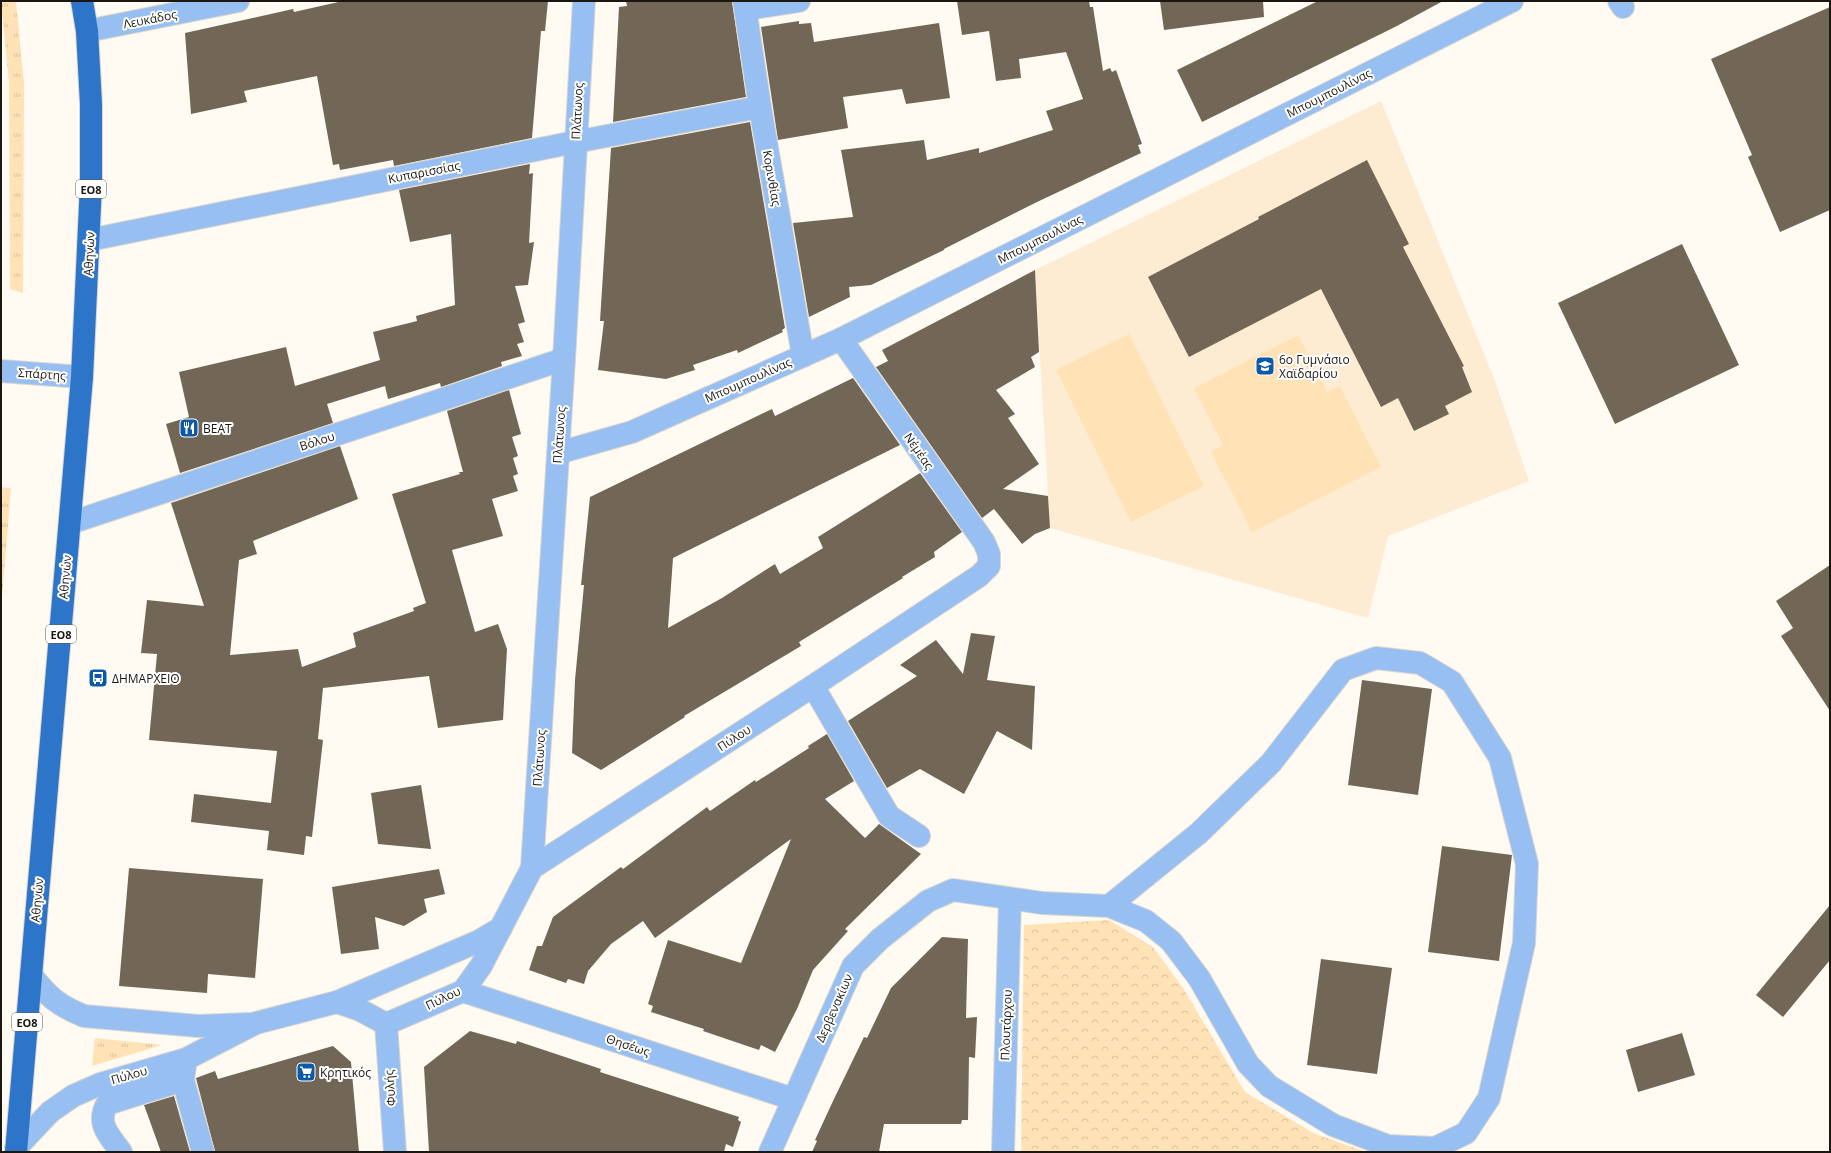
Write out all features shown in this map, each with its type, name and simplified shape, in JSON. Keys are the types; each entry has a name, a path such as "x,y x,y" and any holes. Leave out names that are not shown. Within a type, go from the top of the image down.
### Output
{"highway":[{"name":"Αθηνών","path":"16,1150 82,376 89,240 91,104 86,31 82,1"}],"street":[{"name":"Λευκάδος","path":"86,31 238,1"},
{"name":"Πλάτωνος","path":"532,868 564,359 584,1"},
{"path":"745,5 799,1"},
{"name":"Μπουμπουλίνας","path":"558,453 632,432 841,339 1512,1"},
{"name":"Κορινθίας","path":"745,5 760,107 803,356"},
{"name":"Κυπαρισσίας","path":"89,240 575,142 760,107"},
{"name":"Νέμέας","path":"841,339 984,542 989,554 989,566"},
{"name":"Βόλου","path":"70,523 564,359"},
{"name":"Σπάρτης","path":"1,371 82,376"},
{"name":"Πύλου","path":"386,1024 463,991 481,966 532,868 813,686 979,576 989,566"},
{"name":"Δερβενακίων","path":"770,1152 792,1099 853,966 880,939 928,900 953,890 1042,903 1109,906 1146,921 1171,941 1198,978 1248,1064 1269,1086 1333,1125 1388,1146 1435,1148 1466,1133 1489,1098 1524,943 1527,864 1500,758 1452,682 1420,663 1376,658 1343,670 1271,763 1199,833 1109,906"},
{"path":"813,686 888,816 919,836"},
{"name":"Πλουτάρχου","path":"1003,1152 1010,899"},
{"name":"Πύλου","path":"31,975 51,999 67,1010 84,1016 198,1026 256,1023 337,1002 480,941 501,928"},
{"name":"Θησέως","path":"463,991 792,1099"},
{"path":"337,1002 360,1010 386,1024"},
{"name":"Πύλου","path":"16,1150 50,1112 73,1096 100,1084 186,1059 256,1023"},
{"name":"Φυλής","path":"386,1024 395,1152"},
{"path":"186,1059 183,1080 203,1152"},
{"path":"120,1152 102,1125 103,1112 107,1104 183,1080"}],"shaded area":[{"name":"6ο Γυμνάσιο Χαϊδαρίου","path":"1381,101 1495,381 1529,481 1388,536 1368,618 1050,528 1035,270"}],"green space":[{"path":"1,1 16,1 24,84 23,293 10,289 9,83"},
{"path":"1129,334 1204,486 1131,522 1056,370"},
{"path":"1298,335 1327,392 1340,386 1381,467 1252,532 1211,452 1223,445 1194,388"},
{"path":"1,487 11,488 1,611"},
{"path":"1109,920 1153,947 1183,988 1245,1092 1313,1133 1366,1152 1021,1152 1024,925"},
{"path":"95,1038 162,1045 92,1066"}],"building":[{"path":"343,1 548,1 545,31 541,31 532,138 394,166 393,160 340,170 339,164 333,165 317,76 244,91 247,102 191,114 185,33 293,9 294,12"},
{"path":"626,1 732,1 746,97 613,122 619,7 627,6"},
{"path":"957,1 1089,1 1090,7 1093,7 1103,71 1110,68 1112,72 1116,70 1142,144 1138,145 1141,153 1037,202 944,250 871,285 849,287 850,297 809,317 793,223 853,217 841,150 924,140 927,160 979,148 979,153 1053,130 1046,111 1083,99 1066,52 1019,59 1021,78 996,81 989,31 962,35"},
{"path":"1160,1 1263,1 1264,17 1164,30"},
{"path":"1318,1 1443,1 1395,27 1202,122 1177,70"},
{"path":"1830,7 1830,210 1780,232 1748,157 1752,155 1711,59"},
{"path":"799,21 799,24 811,23 814,42 939,23 950,98 906,104 902,89 843,97 848,128 778,140 761,27"},
{"path":"750,122 785,328 782,330 783,332 738,353 737,350 693,365 695,370 666,379 598,370 604,321 600,321 611,148"},
{"path":"1367,160 1409,244 1403,247 1464,366 1462,367 1472,392 1445,406 1449,414 1414,431 1398,398 1381,407 1321,289 1189,357 1148,277"},
{"path":"530,164 529,174 533,173 529,243 534,242 528,285 515,286 525,322 518,324 524,342 517,344 522,356 501,362 502,366 441,387 440,383 388,399 385,386 327,404 333,423 180,473 166,424 189,417 179,372 286,347 295,386 380,360 373,332 417,321 416,316 455,305 451,234 410,242 399,190"},
{"path":"1682,244 1739,365 1615,424 1558,303"},
{"path":"1035,270 1039,352 1031,357 1035,367 996,390 1015,414 1008,418 1039,464 1003,489 1048,496 1050,528 1035,534 1022,544 994,509 982,518 876,367 888,361 882,350"},
{"path":"853,378 900,445 673,558 668,628 722,598 775,564 780,574 823,548 818,537 920,473 962,532 934,552 935,557 799,642 801,646 684,716 685,717 601,770 572,753 575,680 584,585 581,585 590,497 772,409 775,416"},
{"path":"509,390 521,434 512,437 518,456 513,458 518,474 513,476 518,491 492,499 503,536 452,550 475,632 498,624 507,649 503,720 438,728 429,676 323,688 318,739 323,740 312,837 306,836 304,855 267,850 269,831 191,822 194,794 271,803 277,751 149,740 157,654 141,653 147,600 204,606 171,503 340,446 358,499 253,541 257,554 239,560 230,655 298,649 302,667 356,647 353,633 414,611 413,608 426,603 392,494 463,472 447,411"},
{"path":"1830,565 1830,711 1781,636 1793,628 1776,601"},
{"path":"971,633 995,636 987,680 1035,686 1032,750 997,731 964,794 920,769 887,788 848,721 917,676 900,665 936,640 963,674"},
{"path":"1362,680 1432,689 1418,795 1348,785"},
{"path":"827,734 854,781 825,799 865,838 879,824 921,854 845,929 848,931 813,970 797,1009 775,1052 761,1045 759,1050 703,1031 704,1029 651,1012 653,1006 648,1004 668,940 741,963 791,839 655,938 643,921 611,944 588,971 584,984 568,979 566,983 529,970 537,946 542,946 553,917 621,867 623,869 707,807 710,811 755,780 756,782 809,748 808,746"},
{"path":"421,785 431,849 378,844 371,793"},
{"path":"1442,846 1512,855 1499,961 1428,952"},
{"path":"129,868 263,879 255,978 208,974 207,993 119,986"},
{"path":"439,869 445,894 424,899 427,912 404,926 375,917 379,949 341,954 332,887"},
{"path":"1830,905 1830,960 1783,1017 1756,995"},
{"path":"942,937 968,939 966,1018 977,1017 975,1058 969,1057 968,1120 962,1120 961,1124 884,1124 879,1152 812,1152 817,1141 815,1140 833,1101 864,1037 867,1038 891,988"},
{"path":"1321,959 1392,968 1377,1074 1307,1065"},
{"path":"470,1031 516,1044 517,1041 601,1069 600,1072 739,1117 738,1120 741,1122 733,1147 726,1144 724,1152 429,1152 424,1067"},
{"path":"1682,1033 1695,1075 1638,1092 1626,1050"},
{"path":"333,1046 351,1062 359,1152 215,1152 196,1078 215,1071 218,1079"},
{"path":"174,1096 190,1152 161,1152 144,1105"}],"place":[{"name":"6ο Γυμνάσιο Χαϊδαρίου","path":"1265,366"},
{"name":"ΒΕΑΤ","path":"189,428"},
{"name":"ΔΗΜΑΡΧΕΙΟ","path":"98,678"},
{"name":"Κρητικός","path":"306,1072"}]}
